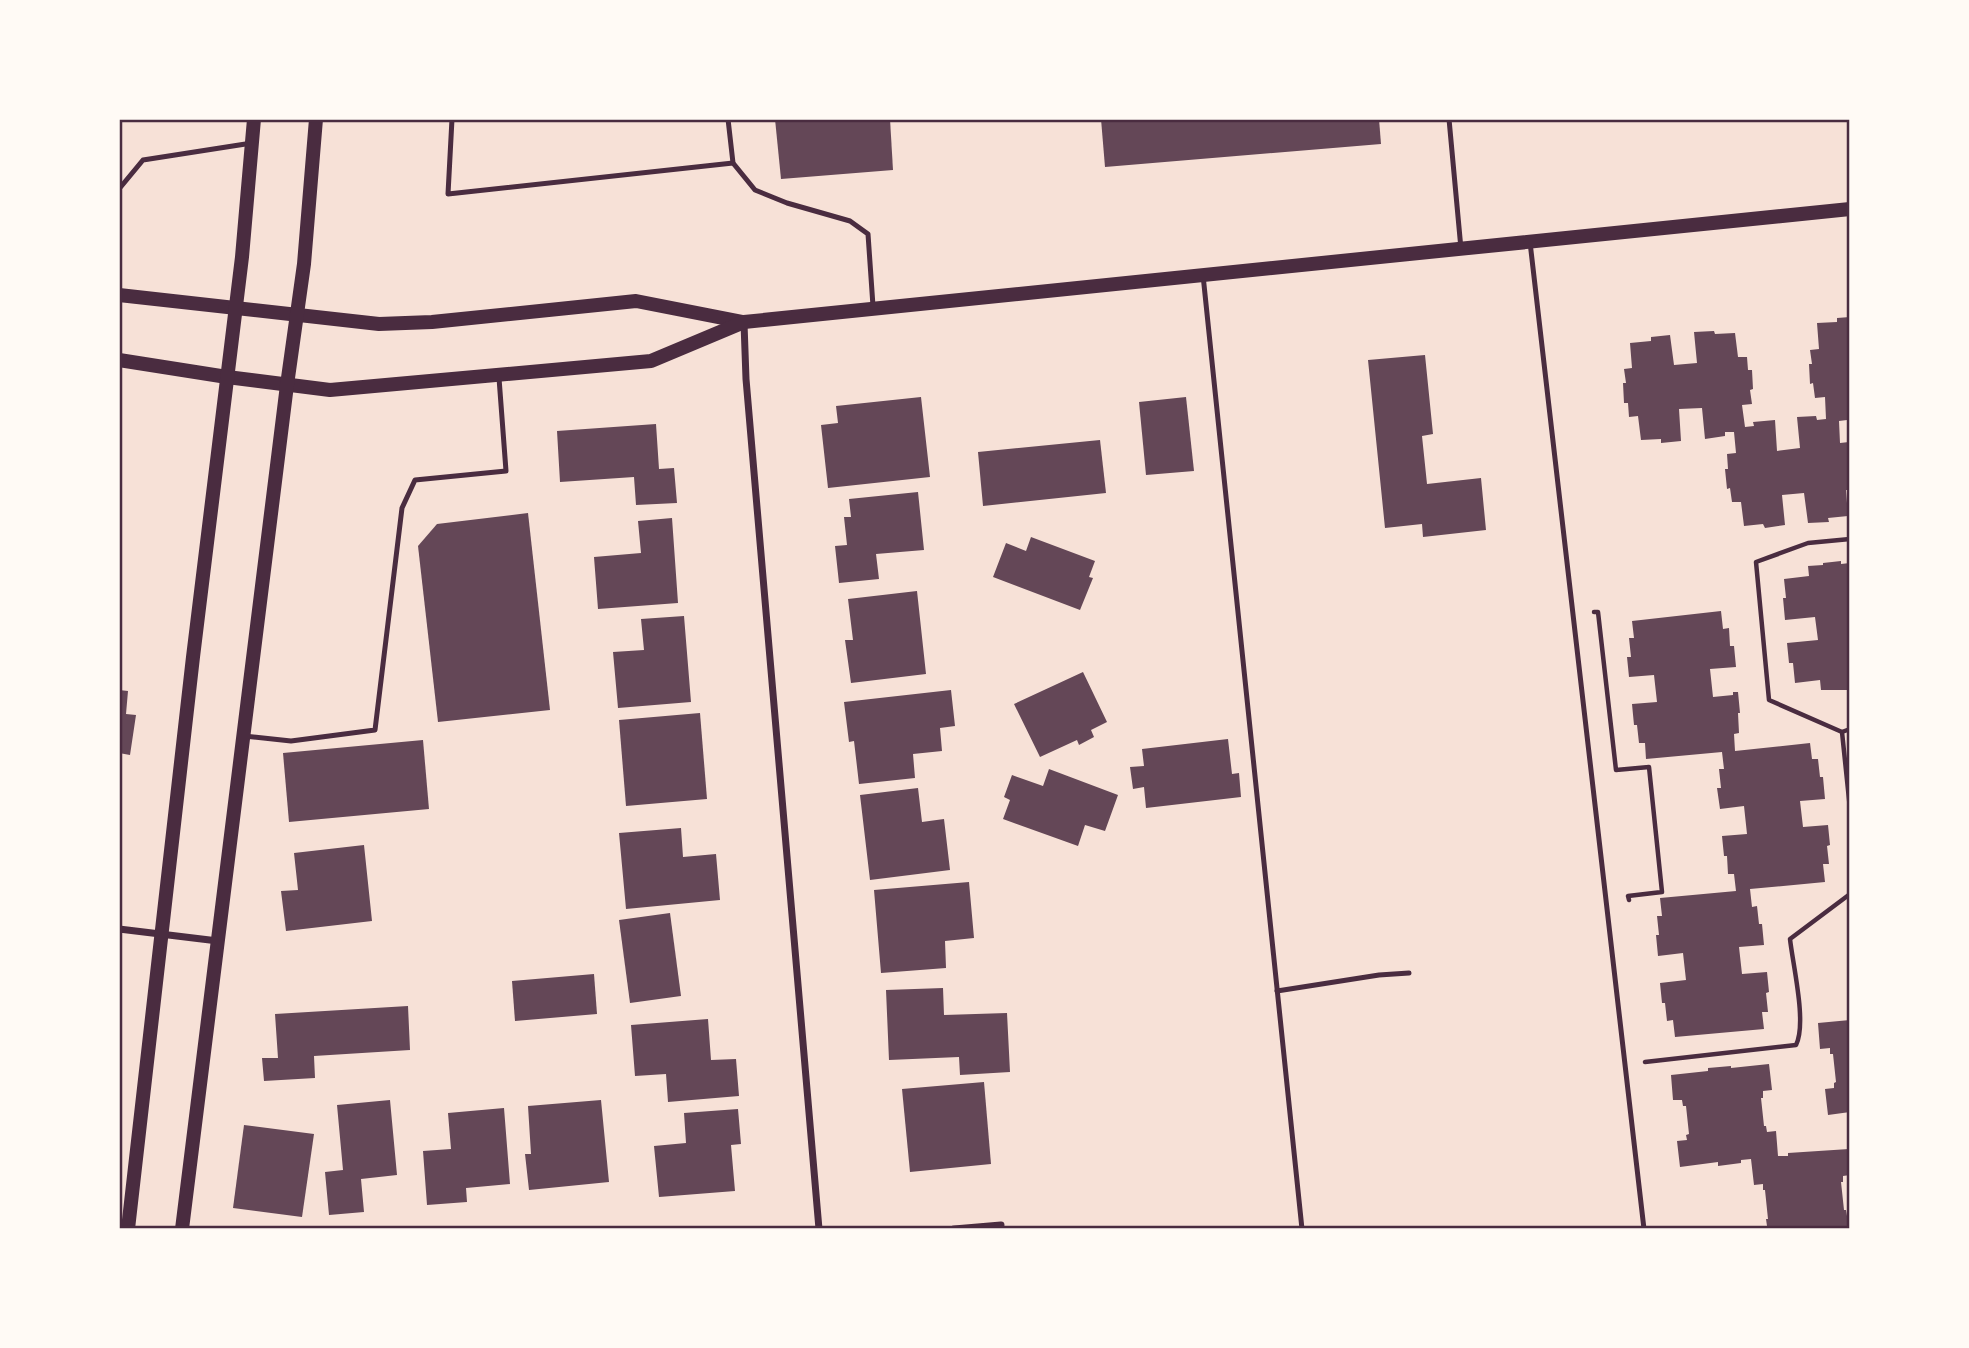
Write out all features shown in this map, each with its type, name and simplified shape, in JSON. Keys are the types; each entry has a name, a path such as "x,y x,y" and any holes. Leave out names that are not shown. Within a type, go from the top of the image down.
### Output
{"main road":[{"path":"128,1229 242,257 254,119"},
{"path":"182,1229 304,264 316,119"},
{"path":"119,295 379,324 432,322 636,301 744,322 1850,209"},
{"path":"119,360 330,390 651,361 744,322"}],"street":[{"path":"744,322 746,379 819,1229"},
{"path":"119,929 218,940"},
{"path":"954,1229 1001,1224"}],"lane":[{"path":"452,119 448,194 733,163"},
{"path":"728,119 733,163 755,190 787,203 850,221 867,234 874,309"},
{"path":"1449,119 1461,249"},
{"path":"119,189 144,160 251,143"},
{"path":"1530,242 1644,1229"},
{"path":"1203,275 1302,1229"},
{"path":"243,736 291,741 375,730 402,508 415,480 506,471 499,375"},
{"path":"1277,991 1409,973"}],"path":[{"path":"1850,539 1808,543 1756,562 1769,700 1842,732 1850,729"},
{"path":"1573,614 1598,612 1616,770 1649,767 1662,892 1628,896 1630,910"},
{"path":"1842,732 1850,809"},
{"path":"1645,1062 1796,1045 1800,1037 1801,1022 1790,939 1850,894"}],"building":[{"path":"775,119 890,119 893,170 781,179"},
{"path":"1101,119 1379,119 1381,144 1105,167"},
{"path":"1850,317 1850,427 1847,420 1839,421 1840,443 1849,442 1850,447 1850,490 1846,490 1848,516 1828,518 1829,522 1808,523 1804,493 1782,495 1785,525 1765,528 1763,524 1744,526 1741,502 1732,502 1730,488 1727,489 1727,454 1736,453 1734,432 1725,432 1725,436 1705,439 1702,408 1679,409 1681,441 1661,443 1661,439 1641,440 1638,416 1629,417 1628,403 1624,403 1623,383 1626,383 1624,369 1632,368 1630,343 1651,341 1651,337 1670,335 1674,365 1697,363 1694,332 1735,333 1738,357 1747,357 1748,370 1752,370 1752,404 1742,405 1745,427 1754,426 1753,422 1775,420 1777,451 1800,448 1797,417 1816,416 1817,420 1826,419 1825,397 1815,398 1813,383 1810,384 1810,350 1819,349 1817,323 1837,322 1837,318"},
{"path":"1425,355 1433,434 1422,436 1427,484 1481,478 1486,530 1423,537 1422,524 1385,528 1368,360"},
{"path":"921,397 930,477 828,488 821,425 838,423 836,406"},
{"path":"1186,397 1194,471 1146,475 1139,402"},
{"path":"656,424 659,469 674,468 677,503 636,505 634,477 560,482 557,431"},
{"path":"1100,440 1106,493 983,506 978,452"},
{"path":"918,492 924,550 876,554 879,579 839,583 835,546 847,545 844,517 851,517 849,499"},
{"path":"528,513 550,710 438,722 418,546 437,524"},
{"path":"672,518 678,603 598,609 594,557 641,553 638,521"},
{"path":"1031,537 1095,561 1089,577 1093,578 1080,610 993,577 1006,543 1026,551"},
{"path":"1841,561 1841,564 1850,563 1850,690 1821,690 1820,680 1795,683 1787,643 1818,640 1815,617 1785,620 1784,579 1809,576 1808,566"},
{"path":"917,591 926,674 851,683 845,640 853,640 848,599"},
{"path":"1721,611 1723,629 1729,628 1730,646 1734,646 1736,667 1710,669 1713,697 1738,692 1739,733 1734,734 1735,751 1810,743 1812,759 1818,759 1820,777 1823,777 1825,799 1800,801 1803,827 1828,825 1829,864 1823,864 1825,882 1750,889 1752,907 1757,906 1759,924 1762,924 1764,945 1739,947 1742,974 1767,972 1768,1012 1762,1012 1764,1029 1675,1037 1673,1020 1667,1021 1665,1003 1662,1003 1660,983 1686,980 1683,953 1658,956 1656,935 1659,935 1657,916 1662,916 1660,898 1736,891 1734,874 1728,874 1722,836 1747,834 1744,806 1720,809 1717,788 1721,788 1719,769 1724,769 1722,752 1646,759 1645,743 1639,743 1637,725 1634,725 1632,704 1657,702 1654,675 1629,677 1629,638 1634,638 1632,621"},
{"path":"684,616 691,702 618,708 613,652 644,650 641,619"},
{"path":"1083,672 1107,722 1091,730 1094,737 1079,745 1077,740 1040,757 1014,704"},
{"path":"119,690 128,691 126,714 136,715 130,755 119,753"},
{"path":"951,690 955,726 940,728 942,751 913,754 915,778 859,784 854,741 849,742 844,702"},
{"path":"700,713 707,799 626,806 619,720"},
{"path":"1228,739 1232,774 1239,773 1241,797 1146,808 1144,787 1133,789 1130,767 1144,766 1142,749"},
{"path":"423,740 429,809 289,822 283,753"},
{"path":"1049,769 1118,795 1105,831 1085,825 1078,846 1003,819 1010,800 1004,797 1012,775 1043,786"},
{"path":"918,788 922,822 944,819 950,870 870,880 860,795"},
{"path":"681,828 683,857 716,854 720,900 626,909 619,833"},
{"path":"364,845 372,921 286,931 281,891 298,890 294,853"},
{"path":"969,882 974,938 945,941 946,968 881,973 874,890"},
{"path":"670,913 681,996 630,1003 619,920"},
{"path":"594,974 597,1014 515,1021 512,981"},
{"path":"943,988 944,1015 1007,1013 1010,1072 960,1075 959,1057 889,1060 886,990"},
{"path":"408,1006 410,1050 314,1056 315,1078 264,1081 262,1058 278,1058 275,1014"},
{"path":"708,1019 711,1060 736,1059 739,1096 668,1102 666,1074 635,1076 631,1025"},
{"path":"1850,1020 1850,1112 1828,1115 1825,1089 1834,1088 1836,1082 1833,1054 1830,1054 1830,1048 1820,1049 1818,1023"},
{"path":"1769,1064 1772,1090 1763,1091 1761,1098 1764,1126 1767,1132 1776,1131 1778,1156 1849,1149 1850,1175 1843,1176 1841,1182 1844,1210 1847,1216 1850,1216 1850,1229 1757,1229 1757,1226 1767,1226 1768,1219 1765,1190 1763,1184 1754,1185 1751,1159 1718,1166 1718,1162 1680,1167 1677,1141 1687,1140 1686,1135 1689,1134 1686,1106 1683,1106 1682,1100 1673,1100 1671,1075 1708,1071 1708,1068"},
{"path":"984,1082 991,1164 910,1172 902,1089"},
{"path":"390,1100 397,1175 361,1179 364,1212 329,1215 325,1172 343,1170 337,1105"},
{"path":"601,1100 609,1182 529,1190 525,1154 531,1154 528,1106"},
{"path":"504,1108 510,1184 466,1188 467,1202 427,1205 423,1151 451,1149 448,1113"},
{"path":"738,1109 741,1144 731,1145 735,1191 659,1197 654,1146 686,1143 684,1113"},
{"path":"244,1125 314,1134 302,1217 233,1208"}]}
